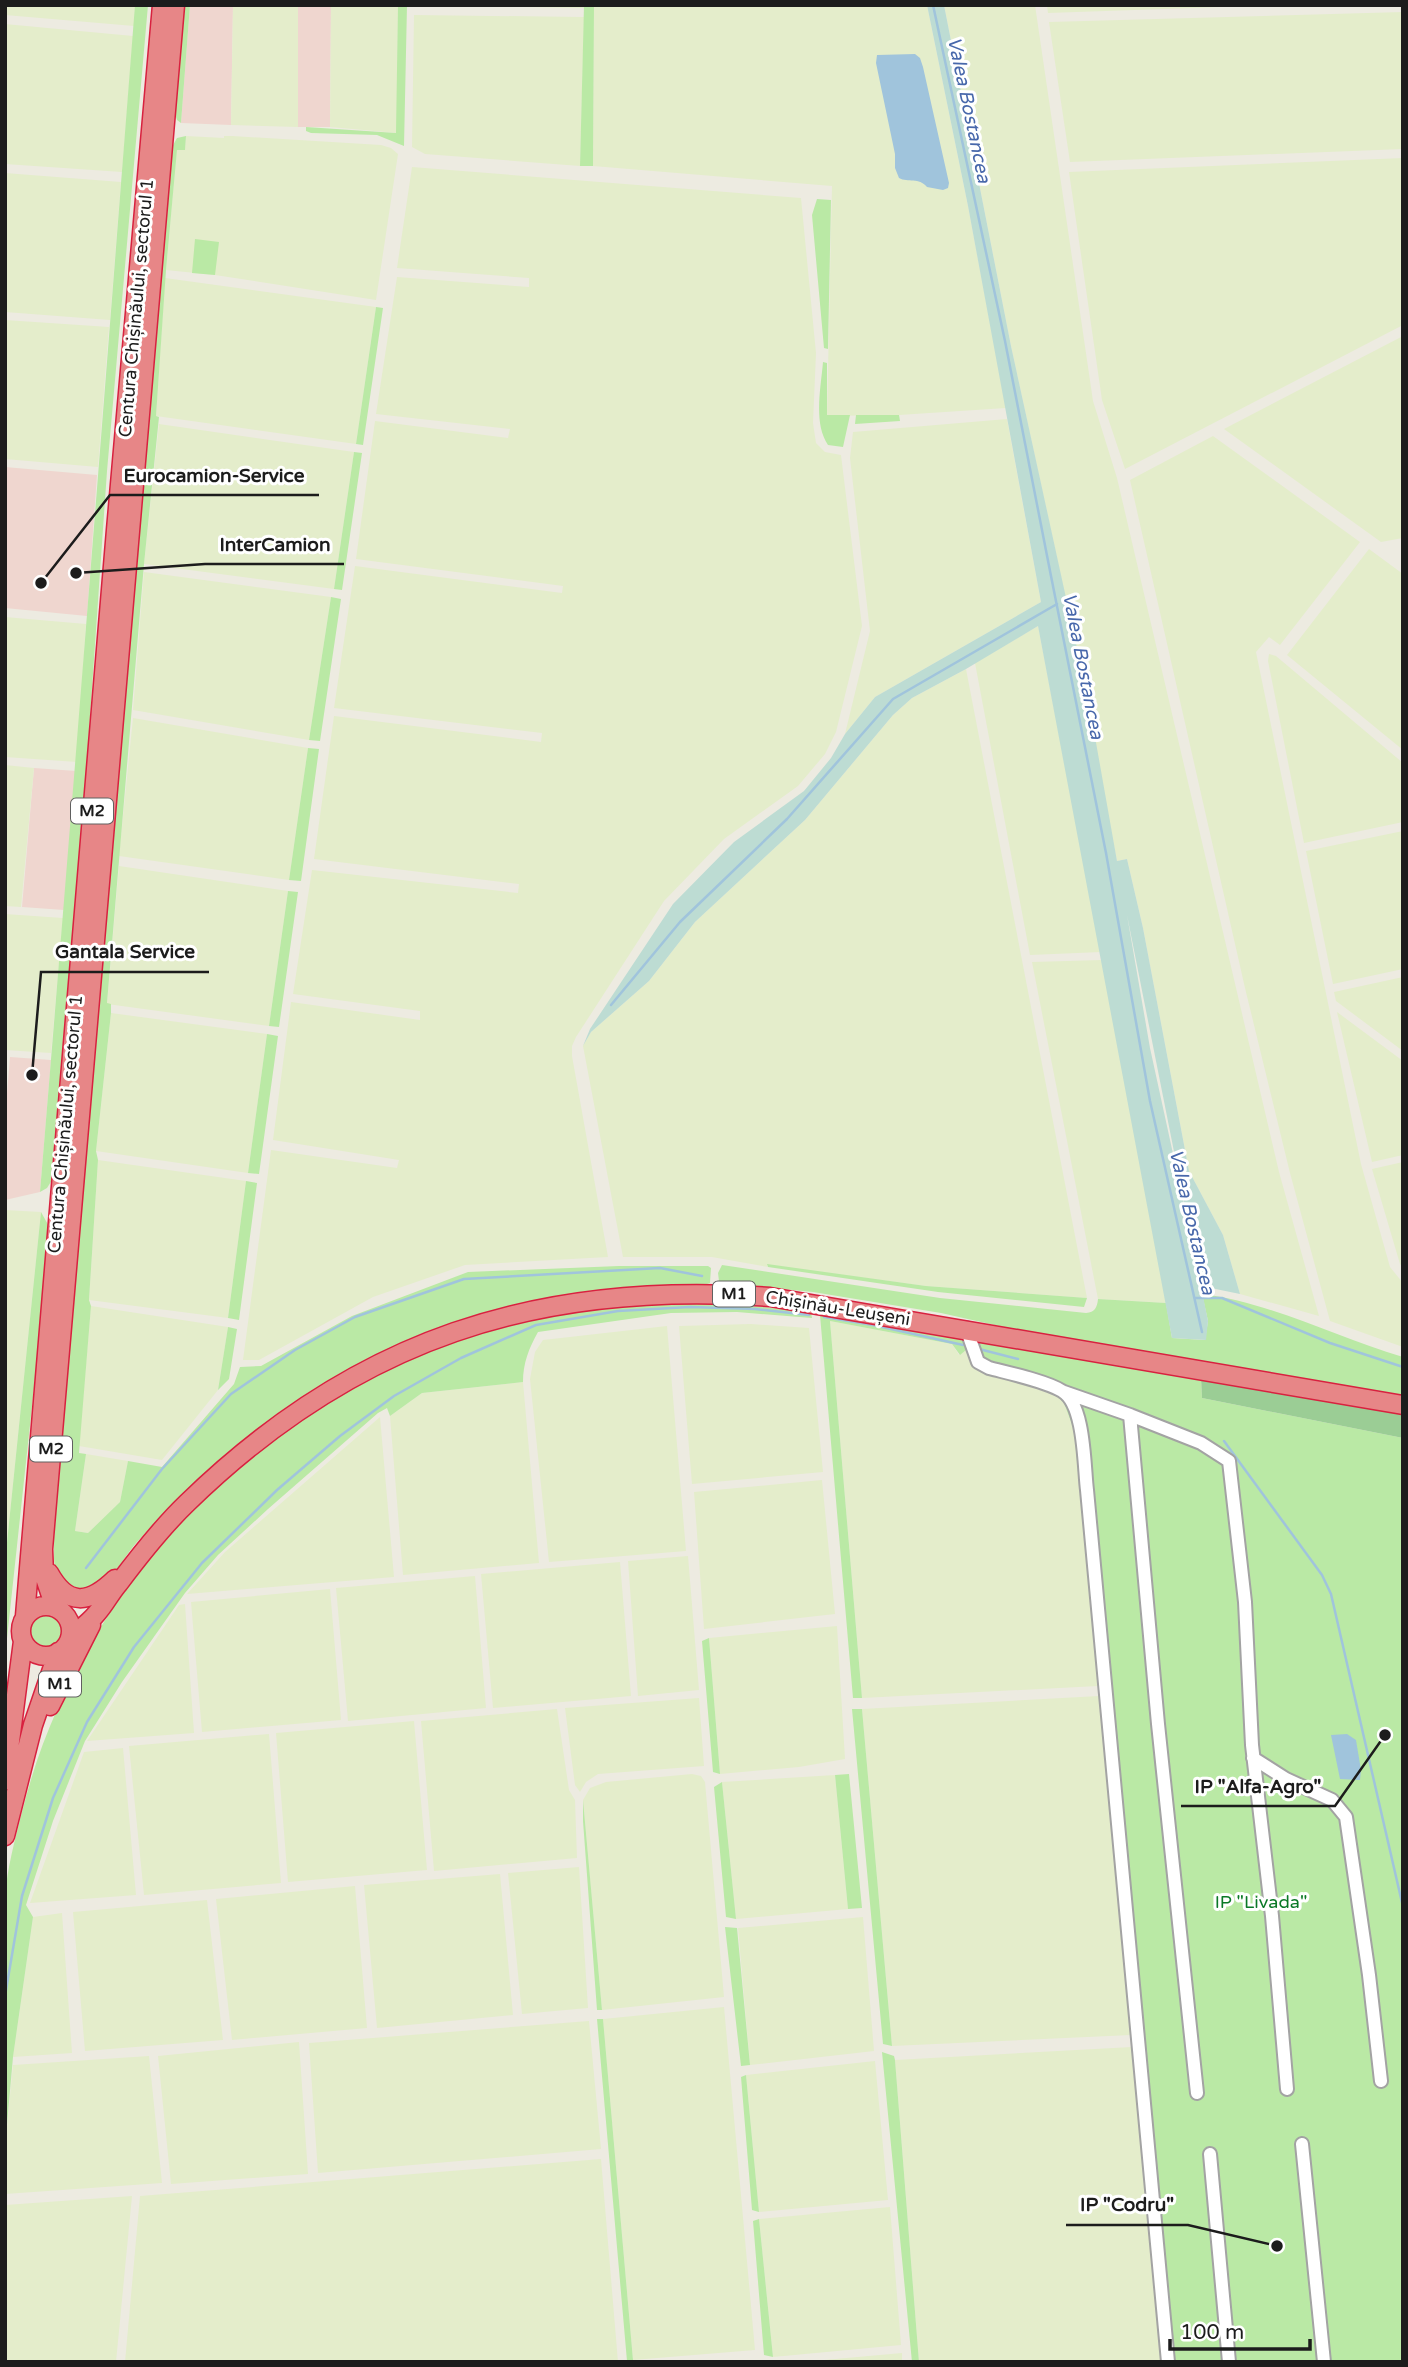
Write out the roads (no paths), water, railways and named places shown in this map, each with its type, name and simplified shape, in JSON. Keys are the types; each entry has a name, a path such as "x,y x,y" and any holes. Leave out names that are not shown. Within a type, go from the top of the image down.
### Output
{"highway":[{"name":"Centura Chișinăului, sectorul 1","path":"25,1616 162,5"},
{"name":"Centura Chișinăului, sectorul 1","path":"59,1610 44,1575 43,1549 175,5"},
{"name":"Chișinău-Leușeni","path":"138,1558 184,1505 237,1456 275,1425 317,1397 389,1358 428,1341 495,1319 597,1299 674,1293 723,1293 793,1299 1403,1405"},
{"path":"43,1549 47,1570 54,1582 62,1592 82,1598 102,1590 138,1558"},
{"name":"M1","path":"26,1757 97,1613 138,1558"},
{"name":"M1","path":"5,1780 23,1641 21,1629 25,1616 38,1606 75,1611 93,1605 111,1593"},
{"path":"59,1610 69,1620 70,1638"},
{"name":"M1","path":"5,1836 40,1703 58,1652 97,1613"},
{"name":"M1","path":"23,1641 35,1653 43,1656 58,1652"}],"street":[{"path":"966,1328 978,1362 989,1368 1130,1415 1201,1443 1229,1461 1245,1602 1254,1758 1272,1916 1287,2089"},
{"path":"1064,1392 1078,1415 1086,1478 1168,2362"},
{"path":"1130,1415 1158,1724 1197,2093"},
{"path":"1254,1758 1286,1779 1332,1800 1346,1817 1381,2081"},
{"path":"1302,2144 1324,2362"},
{"path":"1210,2154 1229,2362"}],"waterway":[{"name":"Valea Bostancea","path":"933,5 1005,341 1106,853 1150,1101 1202,1332"},
{"path":"611,1005 680,922 787,819 893,699 1057,604"},
{"path":"86,1568 162,1469 231,1394 295,1350 355,1317 464,1279 660,1268 702,1276"},
{"path":"1195,1298 1222,1298 1330,1343 1403,1367"},
{"path":"5,1996 22,1896 53,1798 87,1722 134,1647 202,1563 277,1490 340,1436 394,1396 461,1358 536,1325 618,1311 690,1307 755,1309 809,1315"},
{"path":"824,1317 963,1345"},
{"path":"979,1349 1018,1359"},
{"name":"Valea Bostancea","path":"1224,1441 1322,1575 1331,1594 1403,1907"}],"place":[{"name":"InterCamion","path":"76,573"},
{"name":"Eurocamion-Service","path":"41,583"},
{"name":"Gantala Service","path":"32,1075"},
{"name":"IP \"Alfa-Agro\"","path":"1385,1735"},
{"name":"IP \"Codru\"","path":"1277,2246"}],"park label":[{"name":"IP \"Livada\"","path":"1261,1902"}]}
